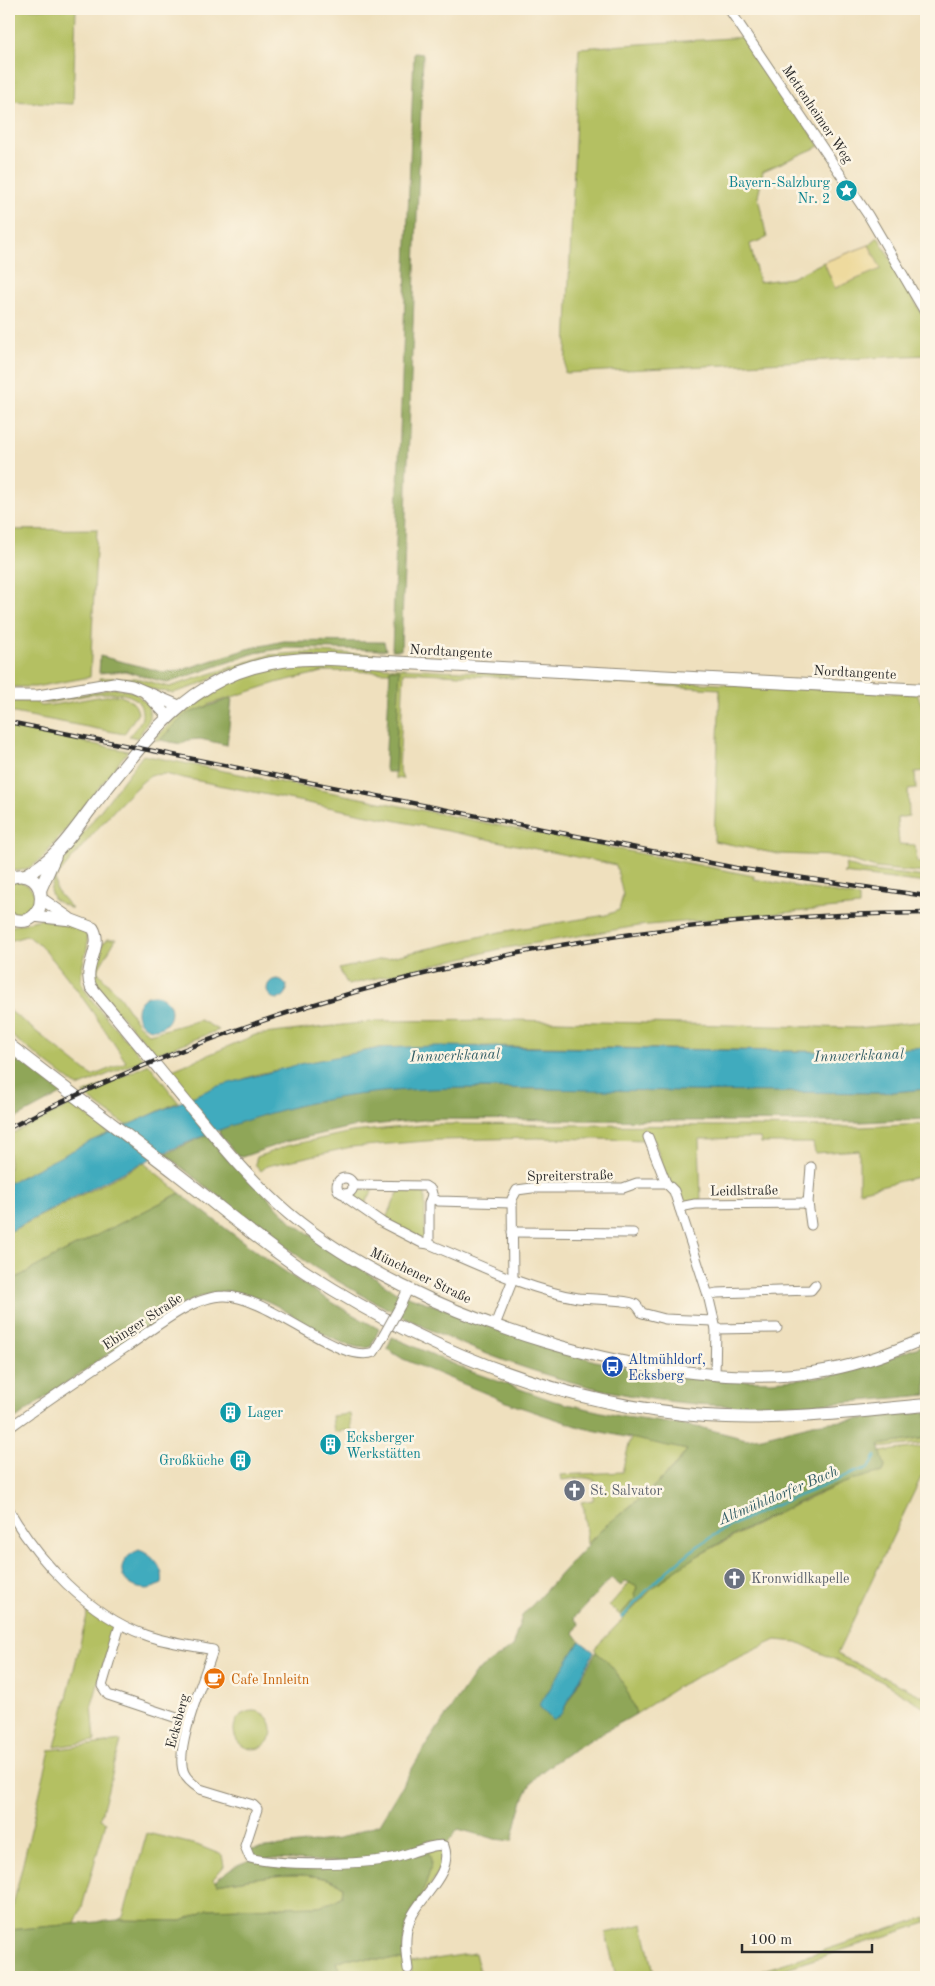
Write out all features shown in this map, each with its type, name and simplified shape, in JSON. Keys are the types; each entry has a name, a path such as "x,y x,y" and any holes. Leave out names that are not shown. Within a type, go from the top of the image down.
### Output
{"main road":[{"name":"Nordtangente","path":"33,916 40,908 41,894 55,855 115,778 168,716 179,706 197,692 241,669 269,662 310,659 926,690"},
{"name":"Nordtangente","path":"14,876 55,855"},
{"path":"14,876 34,881 41,894"},
{"path":"11,921 24,920 33,916"},
{"path":"9,1045 257,1237 307,1273 363,1306 459,1355 509,1375 563,1392 660,1411 738,1417 832,1414 926,1405"}],"street":[{"name":"Mettenheimer Weg","path":"729,9 868,215 926,314"},
{"path":"9,696 38,696 114,683 132,686 179,706"},
{"path":"145,692 168,716"},
{"name":"Münchener Straße","path":"41,894 72,920"},
{"name":"Münchener Straße","path":"33,916 72,920 89,926 96,935 88,975 91,987 231,1156 267,1193 310,1231 376,1272 408,1289 495,1325 544,1341 624,1361 715,1374 769,1375 828,1370 876,1357 926,1338"},
{"path":"648,1136 666,1184 673,1188 708,1295 714,1325 715,1374"},
{"path":"811,1167 808,1203 811,1225"},
{"path":"344,1178 349,1179 354,1186 346,1194 340,1193 337,1188 339,1180 344,1178"},
{"name":"Spreiterstraße","path":"512,1203 518,1190 525,1188 623,1188 637,1183 666,1184"},
{"path":"354,1186 425,1186 431,1190 432,1195 438,1201 512,1203 512,1279 495,1325"},
{"path":"346,1194 347,1198 383,1222 422,1243 429,1244 512,1279 552,1292 578,1298 631,1302 636,1304 642,1313 665,1319 714,1325 777,1328"},
{"path":"429,1244 429,1204 432,1195"},
{"name":"Leidlstraße","path":"680,1209 695,1204 808,1203"},
{"path":"512,1232 633,1234"},
{"path":"708,1295 717,1292 811,1290 815,1285"},
{"name":"Ebinger Straße","path":"9,1428 178,1313 214,1297 233,1296 259,1303 306,1332 360,1354 374,1352 408,1289"},
{"path":"9,1510 35,1548 67,1583 96,1609 120,1625 102,1686 108,1695 189,1722"},
{"name":"Ecksberg","path":"120,1625 168,1642 213,1650 189,1722 182,1754 183,1772 187,1779 200,1789 253,1805 258,1809 245,1846 250,1858 317,1863 368,1861 405,1856 437,1844 444,1846 446,1855 442,1871 416,1908 408,1924 408,1969"}],"green space":[{"path":"9,9 76,9 73,104 9,101"},
{"path":"746,37 820,146 763,171 758,197 767,238 750,244 759,282 791,278 824,262 835,288 880,269 869,245 878,237 926,321 926,355 565,373 579,48"},
{"path":"414,53 423,54 401,650 392,650"},
{"path":"97,529 90,677 35,687 9,687 9,530"},
{"path":"284,641 384,642 386,650 286,648 255,653 168,683 125,671 99,673 100,656 163,672 179,671 247,649"},
{"path":"313,652 387,655 386,657 229,670 196,686 173,693 100,680 99,678 136,678 169,687 269,655"},
{"path":"302,663 917,694 926,714 926,771 915,772 916,789 908,790 909,816 897,818 899,844 915,845 917,862 926,862 926,873 876,868 835,856 778,854 714,841 720,689 404,672 399,770 403,779 395,778 399,670 390,669 390,672 327,671 279,682 210,704 172,727 160,740 154,740 188,705 234,678"},
{"path":"390,669 400,670 395,772 387,772 385,769"},
{"path":"115,688 134,692 148,705 150,718 138,738 129,736 141,720 142,710 134,698 124,694 97,694 47,703 43,702"},
{"path":"117,695 133,703 138,713 124,734 9,712 9,701 34,700 40,706"},
{"path":"232,698 227,745 200,739 188,740 181,744 160,740 186,714"},
{"path":"9,727 128,751 42,859 30,867 19,871 9,870"},
{"path":"143,755 754,876 754,879 859,897 859,906 638,926 500,949 348,985 339,969 500,932 606,915 619,910 623,895 616,865 164,774 153,775 133,791 103,822 55,879 56,890 72,909 54,900 50,891 54,878 53,872"},
{"path":"845,864 863,870 926,877 926,883 843,873 846,870"},
{"path":"18,881 30,888 36,898 36,903 31,912 23,915 9,912 9,884"},
{"path":"41,919 82,929 86,935 87,948 81,977 82,984 101,1011 144,1059 78,1087 9,1034 9,1010 92,1076 126,1062 79,993 49,955 36,942 26,936 9,941 9,927"},
{"path":"108,939 116,939 97,971 120,997 138,1024 149,1034 200,1020 219,1030 156,1054 111,1005 93,978 95,962 99,951"},
{"path":"512,1020 858,1028 926,1021 926,1047 853,1052 492,1046 380,1048 258,1074 190,1098 168,1072 255,1035 378,1021"},
{"path":"9,1051 63,1093 9,1122"},
{"path":"149,1064 178,1102 127,1126 83,1094"},
{"path":"403,1089 881,1093 926,1089 926,1119 861,1122 434,1119 351,1127 285,1142 242,1157 238,1156 219,1134 220,1129 287,1108 356,1094"},
{"path":"73,1104 109,1133 9,1183 9,1135"},
{"path":"434,1124 861,1127 926,1124 926,1175 859,1191 859,1150 815,1153 813,1143 761,1143 760,1138 699,1139 701,1201 685,1201 680,1199 677,1188 668,1181 654,1140 538,1138 439,1140 351,1147 267,1166 261,1171 255,1164 257,1157 286,1146 352,1132"},
{"path":"207,1135 293,1223 396,1292 595,1361 641,1370 721,1380 772,1381 831,1376 874,1364 926,1344 926,1395 792,1405 711,1405 658,1400 606,1390 554,1377 504,1360 455,1341 407,1318 360,1294 314,1267 165,1154"},
{"path":"144,1163 180,1193 9,1282 9,1232"},
{"path":"400,1189 421,1190 425,1193 425,1239 421,1239 385,1220"},
{"path":"358,1190 373,1190 363,1207 352,1197"},
{"path":"180,1193 276,1266 326,1299 379,1329 371,1347 361,1348 337,1340 264,1300 239,1293 214,1293 192,1300 172,1311 71,1379 9,1424 9,1282"},
{"path":"392,1337 472,1372 554,1401 619,1416 703,1428 746,1439 762,1437 813,1424 926,1412 926,1438 879,1445 885,1467 883,1472 830,1488 779,1512 710,1549 686,1563 649,1591 624,1618 620,1615 636,1597 634,1595 637,1587 626,1581 621,1586 611,1578 574,1618 579,1624 574,1633 580,1641 539,1706 553,1721 561,1714 596,1652 616,1672 636,1714 564,1756 539,1774 532,1782 525,1796 512,1841 495,1839 458,1829 447,1844 429,1840 389,1856 344,1861 255,1858 249,1850 339,1839 379,1824 425,1747 475,1673 512,1647 522,1616 604,1527 650,1491 677,1464 687,1450 583,1428 514,1405 403,1359 387,1349"},
{"path":"350,1414 352,1433 348,1433 347,1430 334,1432 332,1416"},
{"path":"631,1437 687,1450 652,1488 587,1544 584,1509 581,1502 593,1500 595,1481 584,1478 562,1480 561,1475 622,1472"},
{"path":"926,1438 926,1443 879,1448 879,1445"},
{"path":"926,1446 926,1467 837,1654 926,1698 926,1708 881,1681 797,1642 776,1640 682,1684 636,1714 620,1680 609,1664 596,1652 595,1648 653,1588 686,1562 784,1510 857,1477 883,1472 885,1467 880,1452"},
{"path":"630,1582 637,1587 634,1595 636,1597 620,1615 609,1606"},
{"path":"89,1607 115,1624 92,1705 95,1741 55,1747"},
{"path":"253,1711 260,1712 266,1717 271,1723 271,1737 266,1743 260,1748 253,1749 246,1748 240,1743 235,1737 234,1730 235,1723 240,1717 246,1712"},
{"path":"121,1741 100,1819 106,1822 82,1907 75,1924 10,1930 9,1922 50,1750"},
{"path":"147,1833 197,1845 222,1855 224,1866 213,1879 217,1884 282,1875 300,1875 331,1880 343,1887 342,1896 335,1901 319,1906 208,1909 182,1921 118,1920 123,1917"},
{"path":"440,1848 442,1862 417,1905 430,1865 427,1851"},
{"path":"427,1851 431,1858 431,1867 424,1889 406,1928 403,1960 348,1958 336,1962 340,1972 347,1977 9,1977 9,1930 118,1920 182,1921 208,1909 319,1906 335,1901 342,1896 343,1887 331,1880 300,1875 282,1875 217,1884 215,1881 235,1866 250,1860 317,1865"},
{"path":"926,1917 926,1923 759,1977 742,1977"},
{"path":"643,1924 655,1977 616,1977 606,1933"},
{"path":"475,1953 481,1977 413,1977 410,1963"},
{"path":"348,1958 403,1960 407,1977 347,1977 340,1972 336,1962"}],"sand":[{"path":"869,245 881,269 835,288 824,262"}],"water":[{"path":"277,979 284,982 287,989 284,996 277,999 270,996 267,989 270,982"},
{"path":"154,995 166,1000 171,1012 166,1024 154,1029 142,1024 137,1012 142,1000"},
{"name":"Innwerkkanal","path":"436,1046 853,1052 926,1047 926,1089 881,1093 476,1088 361,1094 285,1109 213,1132 109,1179 9,1232 9,1183 91,1141 215,1087 300,1064 380,1048"},
{"path":"139,1550 154,1559 162,1573 162,1584 147,1589 138,1588 125,1580 122,1574 122,1567 130,1555"},
{"path":"580,1641 594,1652 561,1714 553,1721 539,1706"}],"waterway":[{"name":"Altmühldorfer Bach","path":"622,1618 667,1571 692,1550 719,1532 769,1508 869,1468 876,1456"}],"railway":[{"path":"9,722 736,868 926,896"},
{"path":"9,1128 117,1077 228,1033 340,996 455,966 571,943 688,927 807,917 926,913"}],"place":[{"name":"Bayern-Salzburg Nr. 2","path":"846,190"},
{"name":"Altmühldorf, Ecksberg","path":"612,1367"},
{"name":"Lager","path":"231,1412"},
{"name":"Ecksberger Werkstätten","path":"330,1445"},
{"name":"Großküche","path":"240,1460"},
{"name":"St. Salvator","path":"574,1490"},
{"name":"Kronwidlkapelle","path":"735,1578"},
{"name":"Cafe Innleitn","path":"215,1679"}]}
